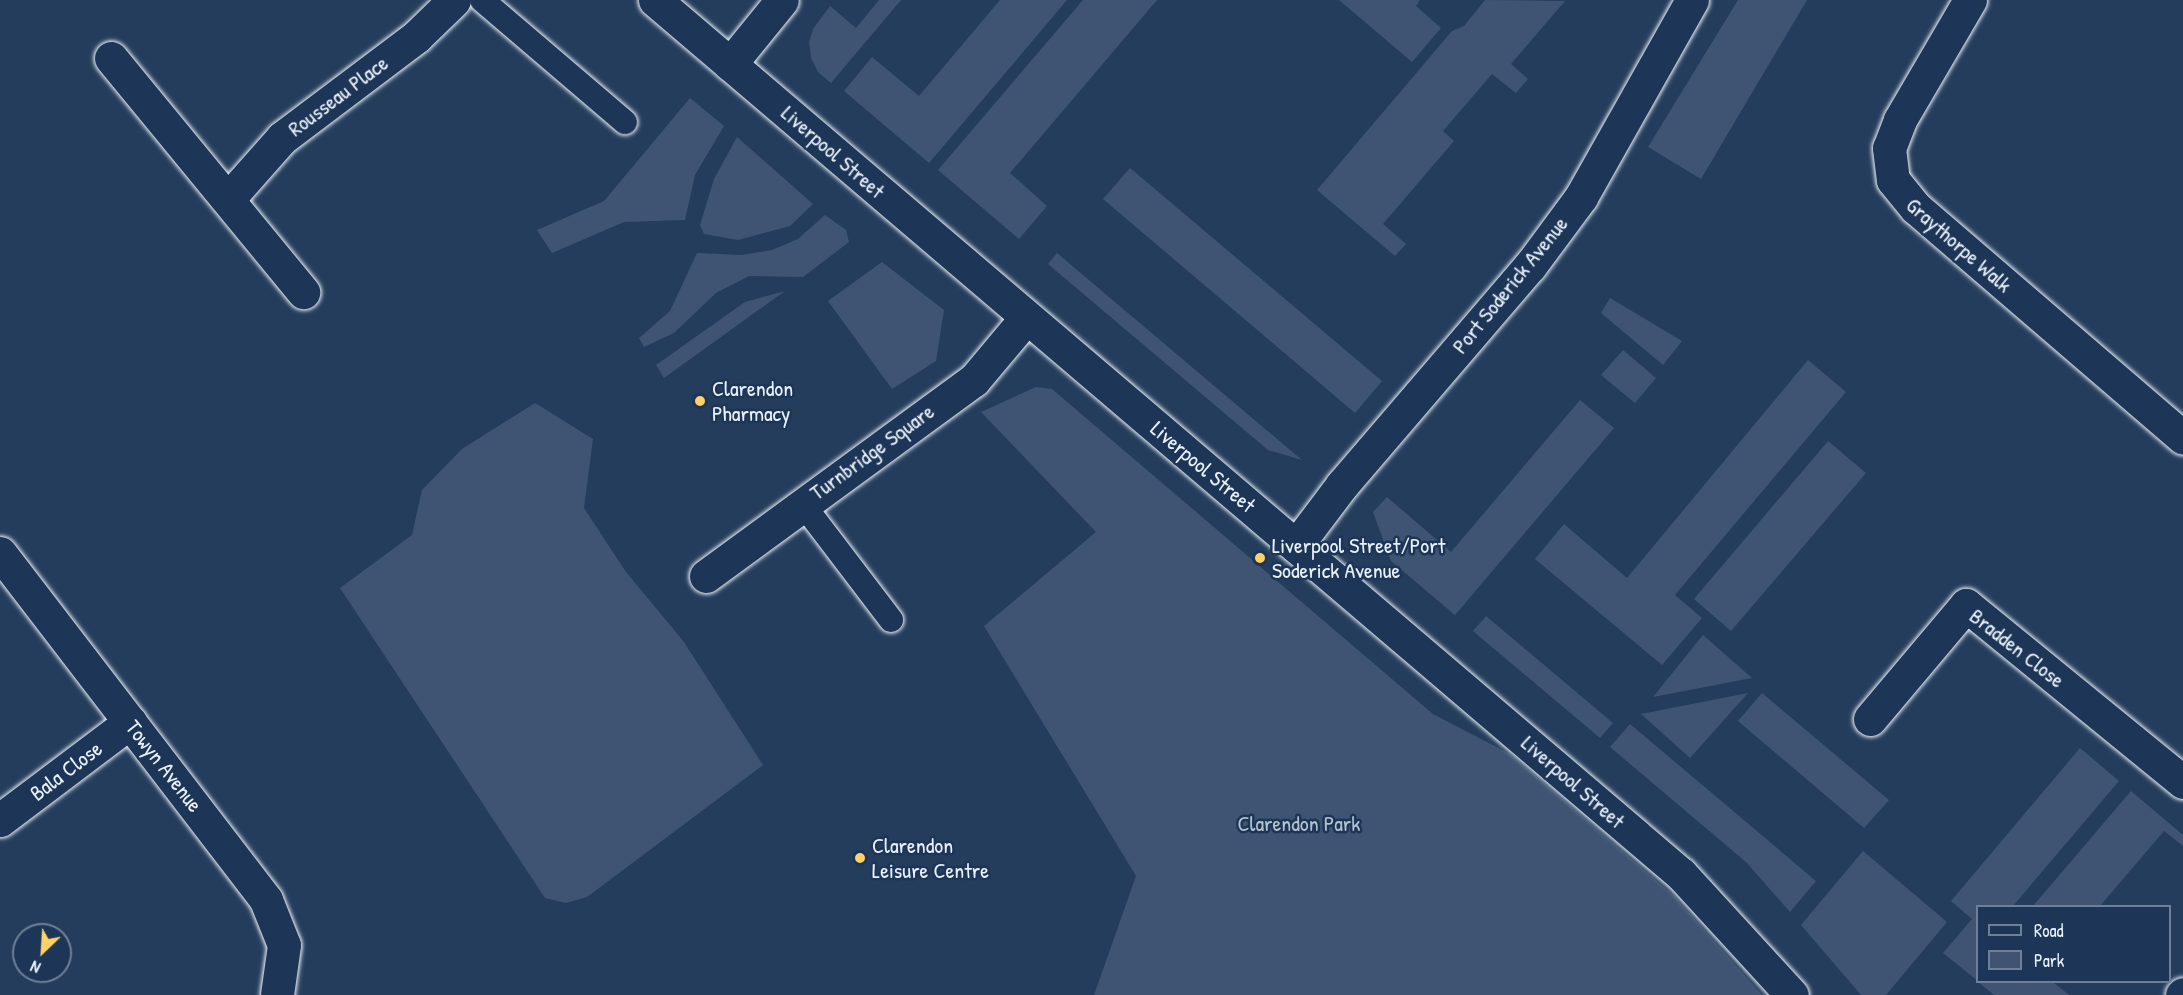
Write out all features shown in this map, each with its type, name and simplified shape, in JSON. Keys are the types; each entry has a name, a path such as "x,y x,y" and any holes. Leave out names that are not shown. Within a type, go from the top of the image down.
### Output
{"street":[{"name":"Rousseau Place","path":"228,200 282,138 416,38 454,0"},
{"name":"Liverpool Street","path":"655,0 1681,874 1792,995"},
{"path":"730,64 782,0"},
{"name":"Port Soderick Avenue","path":"1296,546 1342,485 1530,266 1575,205 1692,0"},
{"name":"Graythorpe Walk","path":"1970,0 1900,120 1889,148 1893,180 1916,208 2183,438"},
{"path":"111,58 303,292"},
{"name":"Turnbridge Square","path":"706,576 802,503 974,380 1026,318"},
{"name":"Towyn Avenue","path":"0,553 266,900 284,945 277,995"},
{"name":"Bradden Close","path":"1870,719 1966,605 2183,782"},
{"name":"Bala Close","path":"0,819 130,722"}],"lane":[{"path":"482,0 625,122"},
{"path":"802,503 891,620"}],"green space":[{"path":"879,0 901,0 831,83 818,72 811,58 809,42 813,29 830,6 856,28"},
{"path":"1000,0 1067,0 929,163 844,91 872,57 919,96"},
{"path":"1083,0 1157,0 1010,173 1047,206 1019,239 938,170"},
{"path":"1339,0 1420,0 1416,6 1441,28 1412,62"},
{"path":"1485,0 1565,1 1511,64 1528,79 1516,93 1492,74 1443,131 1454,141 1383,224 1406,244 1395,256 1317,190 1452,31 1464,26"},
{"path":"1738,0 1807,0 1701,179 1648,147"},
{"path":"690,98 724,126 695,175 685,220 624,222 552,253 537,230 604,201"},
{"path":"737,137 813,204 790,226 738,240 704,234 700,225 714,179"},
{"path":"1130,168 1382,381 1355,413 1103,199"},
{"path":"825,215 846,230 849,242 803,277 749,276 716,293 674,333 644,347 639,338 670,311 697,253 742,255 772,250 798,239"},
{"path":"1057,253 1302,460 1268,450 1048,264"},
{"path":"882,262 944,310 936,361 892,389 828,301"},
{"path":"785,291 664,378 656,365 745,302"},
{"path":"1610,298 1682,341 1663,365 1601,313"},
{"path":"1623,350 1656,378 1635,403 1601,375"},
{"path":"1808,360 1846,392 1675,595 1702,618 1662,665 1535,559 1564,524 1627,578"},
{"name":"Clarendon Park","path":"1036,387 1052,389 1433,714 1510,754 1674,896 1762,995 1094,995 1136,876 984,626 1096,532 981,412"},
{"path":"1580,400 1614,428 1455,615 1391,561 1373,512 1387,497 1451,552"},
{"path":"535,403 593,439 584,508 626,572 684,642 763,765 587,897 566,903 545,898 340,588 412,535 422,490 462,449"},
{"path":"1828,441 1866,473 1731,631 1694,599"},
{"path":"1486,616 1613,723 1600,738 1473,631"},
{"path":"1703,635 1752,678 1653,697"},
{"path":"1748,693 1690,758 1641,714"},
{"path":"1762,693 1889,800 1864,828 1738,721"},
{"path":"1630,724 1816,881 1790,912 1746,862 1610,747"},
{"path":"2080,748 2119,781 2014,905 1976,905 1976,979 1943,953 1972,919 1951,901"},
{"path":"2131,791 2183,835 2183,846 2164,831 2101,905 2034,905"},
{"path":"1863,851 1947,922 1886,995 1861,995 1801,925"},
{"path":"1979,983 2054,983 2069,995 1994,995"}],"place":[{"name":"Clarendon Pharmacy","path":"700,401"},
{"name":"Liverpool Street/Port Soderick Avenue","path":"1260,558"},
{"name":"Clarendon Leisure Centre","path":"860,858"}]}
